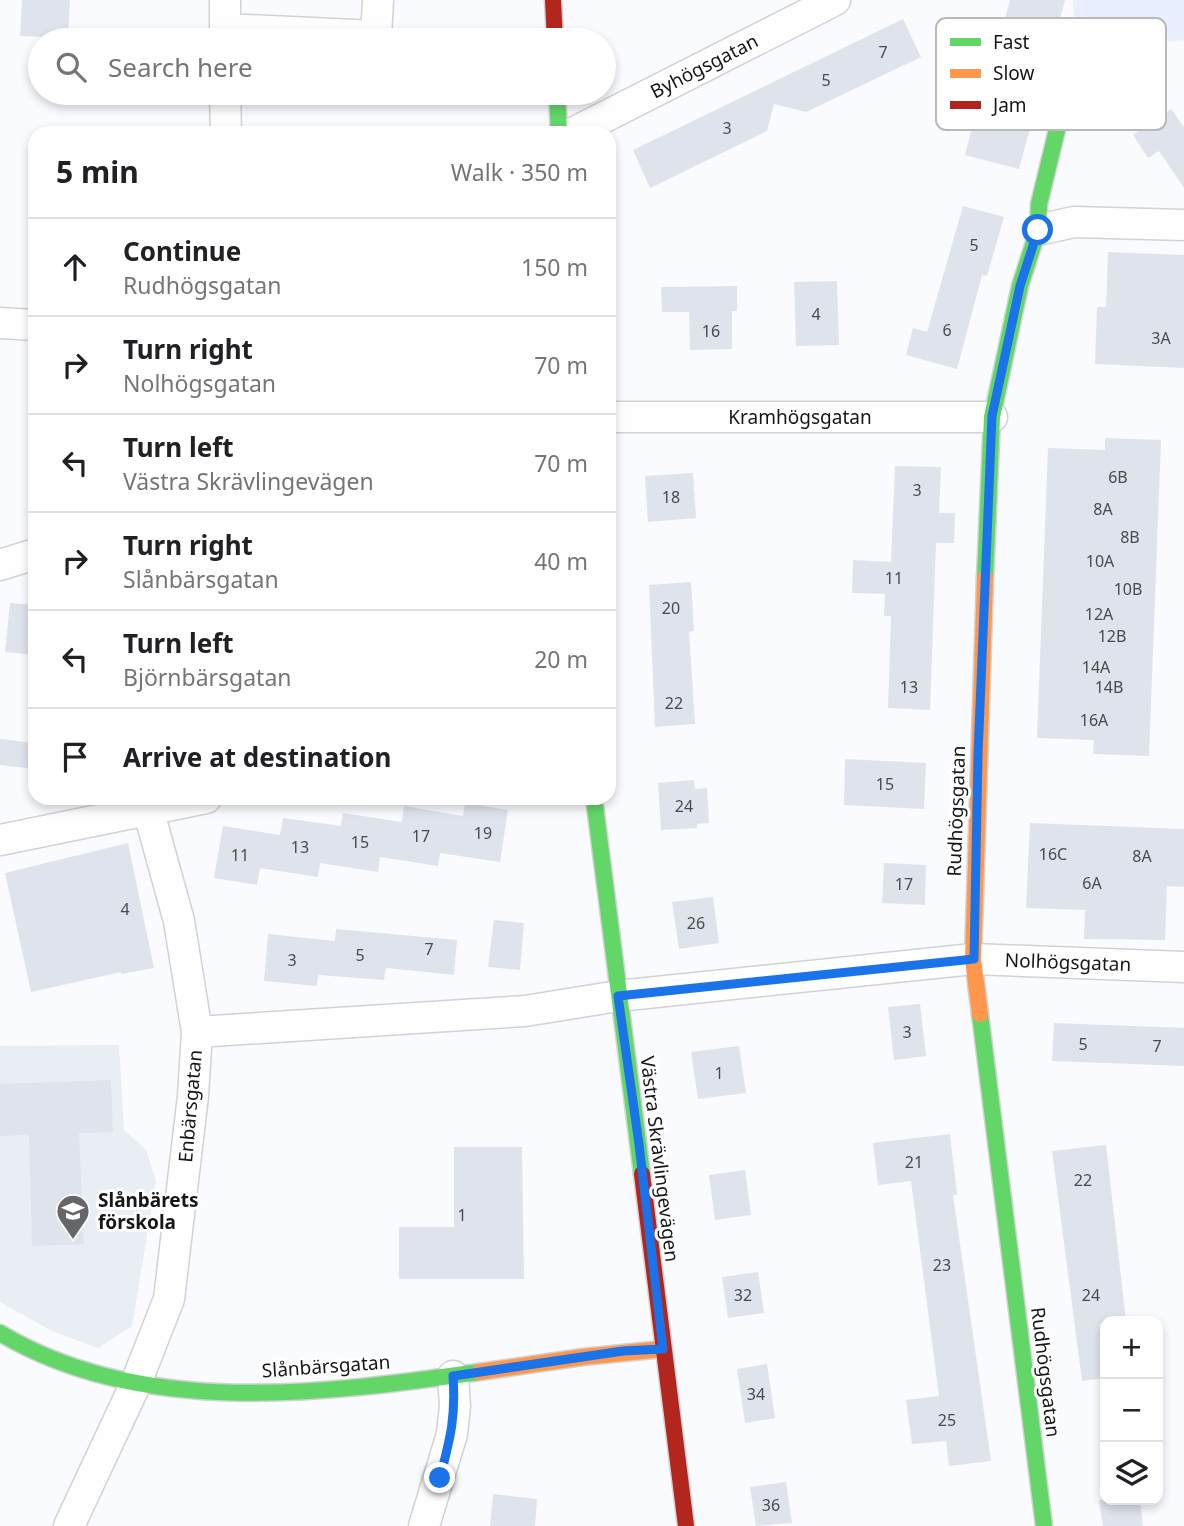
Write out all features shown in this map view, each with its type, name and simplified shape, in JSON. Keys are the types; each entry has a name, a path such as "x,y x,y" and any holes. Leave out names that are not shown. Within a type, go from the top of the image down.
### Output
{"street":[{"path":"377,28 378,0"},
{"path":"553,0 554,28"},
{"name":"Byhögsgatan","path":"587,126 835,0"},
{"path":"225,23 275,28"},
{"path":"225,105 226,126"},
{"path":"558,105 559,126"},
{"name":"Rudhögsgatan","path":"1044,1526 974,959 978,755 992,416 1020,286 1038,230 1039,204 1057,130"},
{"path":"1038,230 1074,222 1184,225"},
{"path":"0,323 28,325"},
{"name":"Kramhögsgatan","path":"616,417 992,416"},
{"path":"0,565 28,556"},
{"path":"0,840 139,805"},
{"name":"Enbärsgatan","path":"69,1526 136,1383 169,1299 193,1096 197,1032 179,921 148,805"},
{"name":"Västra Skrävlingevägen","path":"595,805 687,1526"},
{"name":"Nolhögsgatan","path":"618,996 974,959 1184,967"},
{"name":"Enbärsgatan","path":"197,1032 525,1011 618,996"},
{"name":"Slånbärsgatan","path":"0,1333 22,1347 83,1373 189,1390 260,1392 327,1391 623,1351 663,1349"},
{"path":"424,1526 452,1434 455,1406 453,1376"}],"shaded area":[{"path":"1073,0 1184,0 1184,40 1166,42 1166,18 1074,18"},
{"name":"Slånbärets förskola","path":"119,1045 124,1130 146,1150 156,1181 132,1326 98,1348 52,1331 0,1302 0,1046"}],"building":[{"path":"22,0 70,0 69,28 28,28 28,36 20,36"},
{"path":"1010,0 1065,0 1060,18 1005,18"},
{"path":"903,19 921,57 806,112 774,104 767,131 650,188 633,150"},
{"path":"1171,109 1184,127 1184,188 1159,151 1148,158 1133,135 1140,130 1166,130 1166,112"},
{"path":"971,130 1030,130 1019,169 965,155"},
{"path":"963,206 1004,217 987,276 982,275 957,369 906,355 913,328 927,332"},
{"path":"1108,252 1184,255 1184,368 1095,364 1097,307 1106,307"},
{"path":"837,281 839,345 796,346 794,282"},
{"path":"737,286 737,311 732,311 732,349 690,350 689,312 662,312 661,287"},
{"path":"1105,438 1161,440 1149,756 1093,754 1094,740 1037,738 1048,448 1105,450"},
{"path":"895,466 941,467 939,513 955,513 954,543 936,543 930,710 888,708 891,616 884,616 885,594 852,593 853,560 891,562"},
{"path":"693,473 696,518 648,522 645,476"},
{"path":"691,582 694,631 689,632 695,724 655,727 649,585"},
{"path":"10,603 28,604 28,654 5,652"},
{"path":"0,739 28,742 28,768 0,765"},
{"path":"845,759 926,763 924,809 844,805"},
{"path":"694,780 695,789 707,788 709,823 697,824 697,828 661,830 658,783"},
{"path":"465,805 508,810 500,862 440,853 438,866 380,857 378,872 320,863 318,877 260,868 257,885 214,878 223,826 280,835 283,818 341,826 343,813 402,822 404,806 463,816"},
{"path":"1030,823 1184,829 1184,887 1167,886 1165,940 1084,939 1085,910 1026,908"},
{"path":"128,843 154,968 121,972 31,992 5,873"},
{"path":"884,863 926,865 925,905 882,903"},
{"path":"713,897 719,943 679,949 672,902"},
{"path":"494,920 524,923 520,970 488,967"},
{"path":"336,929 457,940 454,975 386,968 384,980 318,975 317,986 264,981 268,934 335,941"},
{"path":"920,1004 926,1056 894,1060 888,1007"},
{"path":"1054,1023 1184,1028 1184,1066 1052,1061"},
{"path":"739,1046 746,1093 698,1099 691,1052"},
{"path":"111,1080 113,1132 79,1133 84,1244 32,1246 29,1135 0,1136 0,1084"},
{"path":"950,1134 957,1195 953,1195 991,1461 949,1466 946,1441 912,1444 906,1400 939,1396 911,1181 878,1185 873,1143"},
{"path":"1106,1145 1125,1316 1100,1316 1100,1379 1082,1381 1052,1151"},
{"path":"454,1147 522,1147 524,1279 399,1279 399,1227 454,1227"},
{"path":"745,1170 751,1215 715,1220 709,1175"},
{"path":"758,1272 764,1313 728,1318 722,1277"},
{"path":"767,1364 775,1418 745,1423 737,1369"},
{"path":"786,1482 792,1523 756,1526 750,1487"},
{"path":"493,1494 537,1499 535,1526 490,1526"},
{"path":"1099,1500 1100,1505 1141,1505 1143,1526 1103,1526"}],"traffic: fast":[{"path":"558,105 559,126"},
{"path":"985,578 992,417 1020,286 1038,230 1039,204 1057,130"},
{"path":"595,805 642,1174"},
{"path":"980,1014 1044,1526"},
{"path":"0,1333 55,1360 113,1378 173,1388 234,1393 358,1387 479,1372"}],"traffic: slow":[{"path":"980,1014 973,959 985,578"},
{"path":"479,1372 663,1349"}],"traffic: jam":[{"path":"553,0 554,28"},
{"path":"642,1174 686,1526"}],"place":[{"name":"Slånbärets förskola","path":"73,1241"}],"route":[{"path":"440,1478 452,1434 455,1406 453,1376 623,1351 663,1349 639,1144 618,996 974,959 978,755 992,416 1020,286 1038,230"}]}
